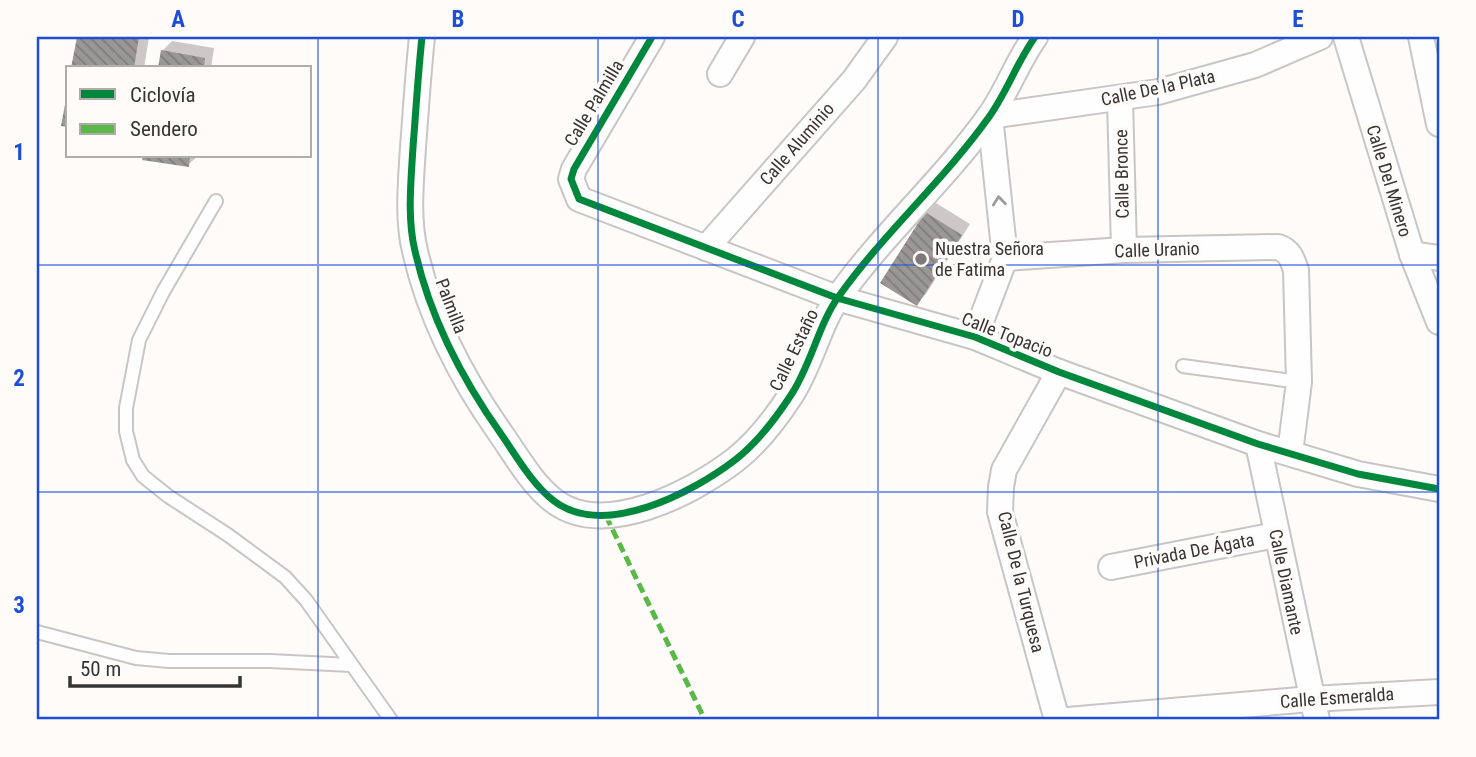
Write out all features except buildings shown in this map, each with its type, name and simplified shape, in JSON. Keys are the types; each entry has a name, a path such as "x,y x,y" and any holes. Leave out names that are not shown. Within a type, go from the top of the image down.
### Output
{"street":[{"name":"Palmilla","path":"422,37 410,188 411,219 415,250 446,341 475,398 533,480 555,502 575,512 606,516"},
{"name":"Calle Palmilla","path":"573,188 571,179 574,169 652,37"},
{"path":"720,74 742,37"},
{"name":"Calle Aluminio","path":"706,248 854,79 885,37"},
{"name":"Calle De la Plata","path":"990,116 1120,99 1210,79 1255,65 1320,37"},
{"name":"Calle Del Minero","path":"1346,37 1412,254 1439,322"},
{"path":"1421,37 1439,124"},
{"name":"Calle Estaño","path":"606,516 636,511 671,498 708,478 737,458 768,427 802,379 837,298 990,116 1028,39"},
{"name":"Calle Bronce","path":"1120,99 1124,250"},
{"path":"975,337 1005,258 990,116"},
{"name":"Calle Topacio","path":"573,188 579,199 589,204 837,298 975,337 1059,372 1258,444 1357,474 1439,489"},
{"name":"Calle Uranio","path":"1005,258 1124,250 1278,247 1286,250 1292,257 1296,270 1299,382"},
{"path":"1412,254 1439,258"},
{"name":"Calle De la Turquesa","path":"1057,720 1000,512 1004,470 1059,372"},
{"path":"1290,453 1299,382"},
{"name":"Calle Diamante","path":"1258,444 1314,709"},
{"name":"Privada De Ágata","path":"1111,567 1276,535"},
{"name":"Calle Esmeralda","path":"1068,720 1314,709 1439,692"}],"lane":[{"path":"216,201 163,292 139,340 126,408 126,431 133,460 144,475 168,496 285,577 306,600 391,720"},
{"path":"1183,366 1299,382"},
{"path":"37,632 136,658 351,664"}],"marked path":[{"path":"606,516 705,720"}],"cycle path":[{"path":"422,37 410,213 415,251 429,300 449,347 473,391 532,478 554,501 574,512 597,515 647,507 696,486 735,460 758,438 798,383 839,296 875,250 971,140 995,107 1035,37"},
{"path":"652,37 574,169 571,179 579,199 837,298 975,337 1059,372 1258,444 1358,474 1439,489"}],"place":[{"name":"Nuestra Señora de Fatima","path":"921,259"}]}
